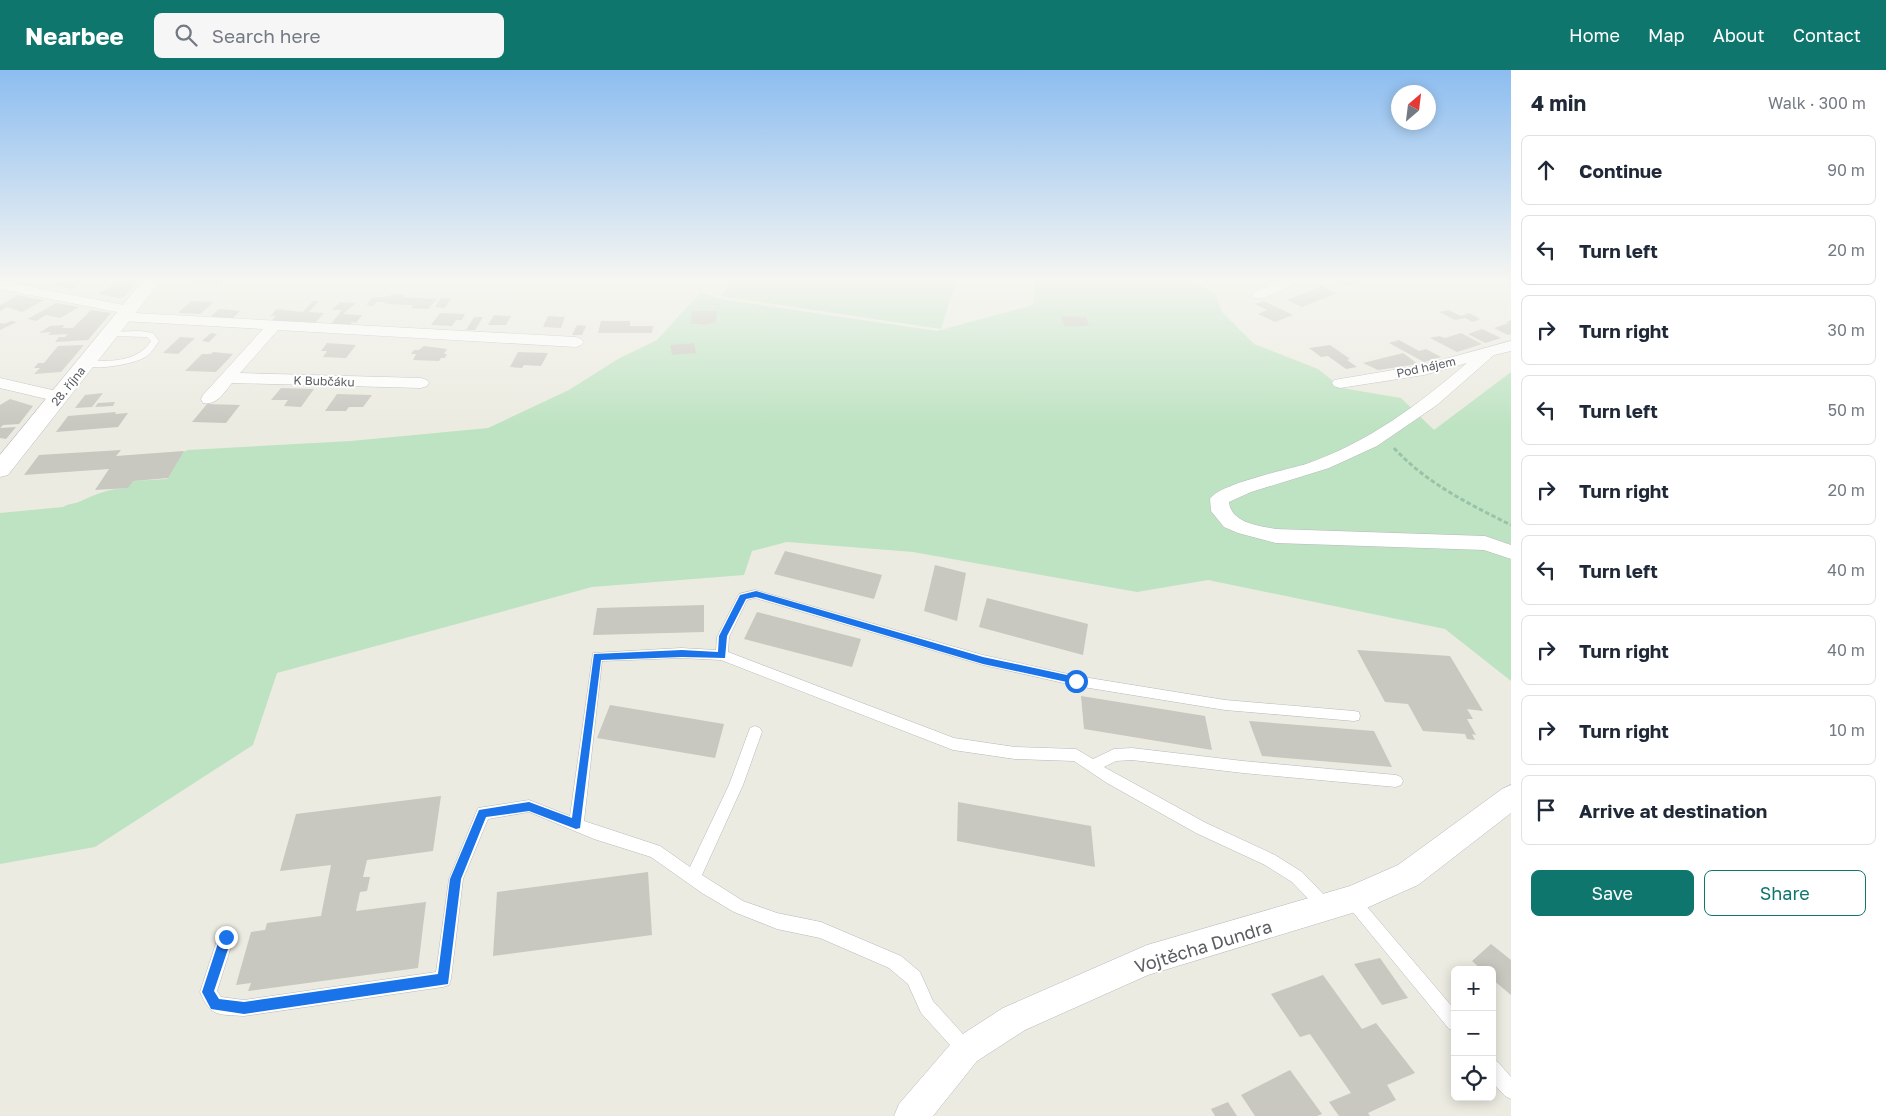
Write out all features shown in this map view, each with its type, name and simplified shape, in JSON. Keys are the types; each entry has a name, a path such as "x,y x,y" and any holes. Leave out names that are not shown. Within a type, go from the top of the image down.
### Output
{"main road":[{"name":"28. října","path":"0,470 116,327"}],"street":[{"path":"209,399 273,327"},
{"path":"289,327 576,342"},
{"name":"Pod hájem","path":"1340,383 1424,370 1511,346"},
{"path":"1489,352 1425,408 1389,433 1324,464 1238,490 1219,499 1221,512 1231,522 1247,529 1276,536 1484,543 1511,552"},
{"name":"K Bubčáku","path":"228,378 421,383"},
{"path":"0,383 59,397"},
{"name":"Vojtěcha Dundra","path":"911,1116 966,1050 1022,1015 1147,960 1340,904 1408,875 1511,797"}],"lane":[{"path":"86,364 129,361 144,354 155,340 150,335 140,333 110,334"},
{"path":"722,656 723,636 743,597 756,594 983,660 1076,681 1225,705 1354,716"},
{"path":"576,825 597,656 682,654 722,656 953,744 1015,753 1076,755 1201,828 1270,860 1340,904 1451,1019"},
{"path":"692,878 736,785 755,732"},
{"path":"1093,766 1114,755 1132,754 1243,768 1396,781"},
{"path":"226,937 208,992 216,1005 244,1008 443,979 456,879 483,813 529,806 576,825 655,852 739,907 777,921 821,930 895,962 914,978 927,1007 966,1050"},
{"path":"1496,1073 1511,1090"}],"path":[{"path":"1389,433 1393,446 1410,467 1466,503 1511,525"}],"green space":[{"path":"669,327 909,327 937,331 952,327 1237,327 1254,344 1318,369 1342,388 1401,398 1434,430 1511,372 1511,681 1445,629 1208,580 1137,592 913,552 787,542 752,551 744,575 592,587 277,673 253,745 95,847 0,864 0,513 63,507 103,492 127,488 131,481 167,479 183,452 188,450 351,441 488,428 569,390 618,359 657,340"},
{"path":"926,327 942,327 941,329"}],"building":[{"path":"49,327 99,327 88,340 55,342 59,337 65,337 68,334 48,335 51,332 39,333"},
{"path":"468,327 477,327 475,330 466,330"},
{"path":"576,327 586,327 582,335 572,335"},
{"path":"600,327 653,327 652,333 598,333"},
{"path":"1511,327 1511,334 1508,335 1494,328"},
{"path":"1482,329 1501,338 1485,343 1468,334"},
{"path":"211,333 217,334 209,342 202,341"},
{"path":"1461,333 1482,344 1457,352 1430,338 1439,336 1445,338"},
{"path":"180,337 195,338 178,354 163,353"},
{"path":"1399,340 1419,351 1426,349 1441,357 1424,362 1389,343"},
{"path":"327,343 356,345 346,358 323,357 327,351 321,351"},
{"path":"694,343 696,353 672,355 670,345"},
{"path":"84,345 61,372 34,374 40,368 34,368 38,363 44,363 58,346"},
{"path":"1330,345 1350,359 1347,360 1357,367 1346,369 1328,356 1321,357 1309,348"},
{"path":"424,346 447,349 444,354 447,354 445,358 441,358 439,361 413,360 416,354 411,354 414,350 419,350"},
{"path":"213,352 233,354 216,372 185,371 202,354 211,354"},
{"path":"518,352 548,353 541,366 524,365 522,368 510,367"},
{"path":"1403,353 1418,364 1378,370 1363,363"},
{"path":"281,388 314,389 301,407 284,406 288,400 271,400"},
{"path":"103,393 92,407 75,408 85,395"},
{"path":"337,394 372,395 363,407 349,407 346,411 325,411"},
{"path":"10,399 33,406 19,424 3,425 0,428 0,405"},
{"path":"115,402 113,406 95,407 98,403"},
{"path":"207,404 240,405 226,423 192,422"},
{"path":"116,412 115,414 128,413 118,427 56,432 68,416"},
{"path":"16,427 6,439 0,438 0,428"},
{"path":"121,450 116,456 184,451 168,478 133,481 128,488 95,490 109,469 24,475 39,455"},
{"path":"785,551 882,575 874,599 774,574"},
{"path":"935,565 966,573 957,621 924,611"},
{"path":"987,598 1088,624 1083,655 979,627"},
{"path":"704,605 704,632 593,635 597,608"},
{"path":"757,612 861,639 852,667 744,639"},
{"path":"1357,650 1450,656 1483,711 1467,709 1473,719 1467,719 1476,735 1472,734 1475,740 1467,739 1465,734 1423,731 1408,704 1385,702"},
{"path":"1081,696 1205,716 1212,750 1084,729"},
{"path":"610,705 724,724 715,758 597,738"},
{"path":"1249,721 1374,731 1392,767 1262,756"},
{"path":"441,796 433,851 367,860 363,877 370,877 367,891 360,892 356,911 426,902 418,968 248,991 251,983 236,985 251,932 265,930 267,923 321,916 331,865 280,871 296,814"},
{"path":"958,802 1091,826 1095,867 957,841"},
{"path":"648,872 652,935 493,956 497,892"},
{"path":"1491,944 1511,960 1511,995 1496,982 1496,966 1478,966 1472,961"},
{"path":"1380,958 1408,998 1382,1005 1354,964"},
{"path":"1323,975 1362,1029 1376,1023 1415,1073 1387,1085 1396,1100 1368,1113 1370,1116 1339,1116 1329,1102 1351,1093 1310,1034 1300,1037 1271,994"},
{"path":"1290,1070 1322,1114 1317,1116 1255,1116 1241,1095"},
{"path":"1228,1102 1237,1116 1215,1116 1211,1109"}],"route":[{"path":"226,937 208,992 216,1005 244,1008 443,979 456,879 483,813 529,806 576,825 597,656 682,654 722,656 723,636 743,597 756,594 883,629 983,660 1076,681"}]}
